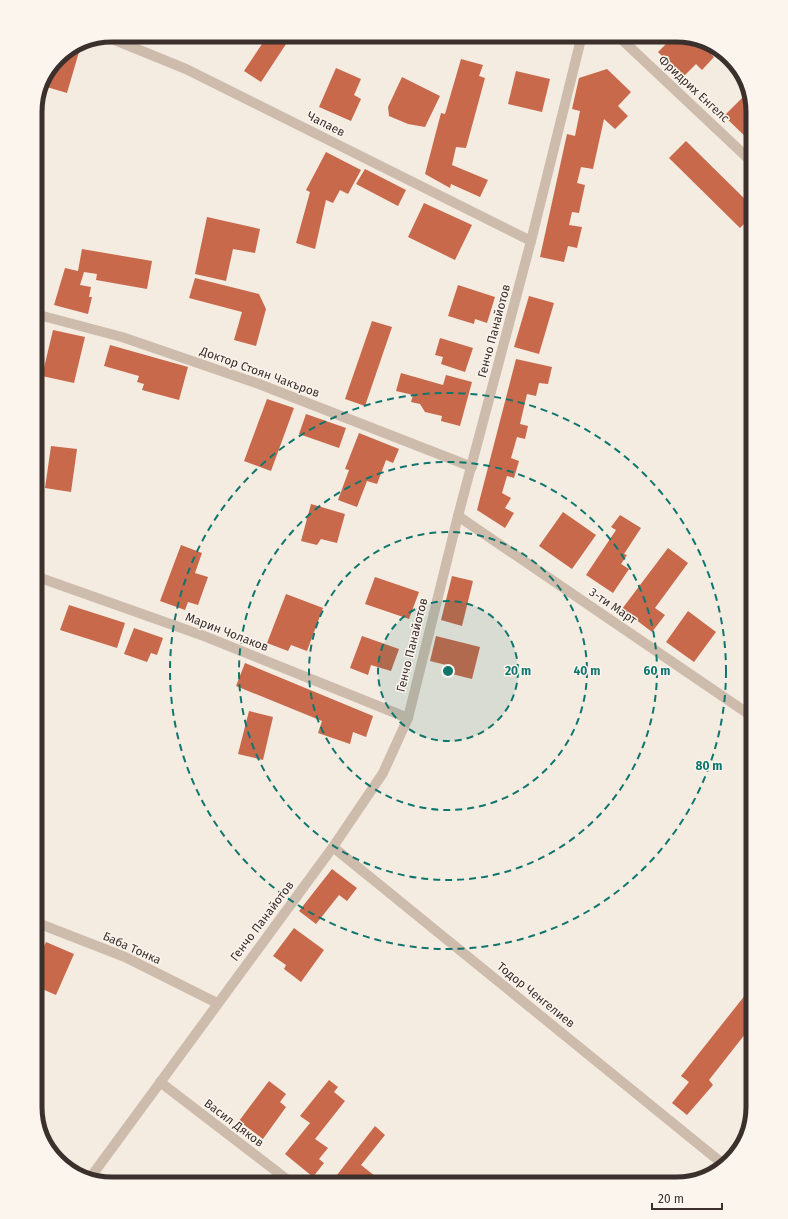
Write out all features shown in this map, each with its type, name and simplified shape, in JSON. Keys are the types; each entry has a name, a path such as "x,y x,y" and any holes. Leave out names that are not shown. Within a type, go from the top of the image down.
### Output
{"street":[{"name":"Чапаев","path":"120,42 186,69 531,241"},
{"name":"Генчо Панайотов","path":"93,1174 333,847 383,773 408,718 458,516 531,241 580,42"},
{"name":"Фридрих Енгелс","path":"624,42 746,156"},
{"name":"Доктор Стоян Чакъров","path":"42,316 122,337 259,384 472,467"},
{"name":"3-ти Март","path":"458,516 746,712"},
{"name":"Марин Чолаков","path":"42,578 204,636 408,718"},
{"name":"Тодор Ченгелиев","path":"333,847 720,1161"},
{"name":"Баба Тонка","path":"42,925 124,957 217,1003"},
{"name":"Васил Дяков","path":"160,1082 285,1177"}],"building":[{"path":"263,42 287,42 261,82 244,71"},
{"path":"668,42 680,42 689,43 706,48 714,57 702,70 696,64 683,77 658,52"},
{"path":"80,50 67,93 46,87 51,77 66,59"},
{"path":"461,59 483,65 479,76 485,78 466,148 456,147 452,165 488,180 480,197 451,184 450,188 425,174 441,113 445,114"},
{"path":"336,68 361,79 354,95 361,99 351,121 319,107"},
{"path":"607,69 631,92 618,106 628,116 615,129 604,119 593,169 581,167 577,183 585,185 579,213 572,212 569,225 582,227 577,248 568,246 564,262 540,257 567,134 575,136 580,111 572,109 579,78"},
{"path":"516,71 550,79 542,112 508,104"},
{"path":"402,77 440,96 425,127 408,124 389,116 388,107"},
{"path":"744,96 746,108 746,137 724,116"},
{"path":"686,141 746,200 746,222 740,228 669,158"},
{"path":"326,152 361,170 348,194 340,190 333,203 326,200 315,249 296,243 310,192 306,190"},
{"path":"365,169 406,190 398,206 356,184"},
{"path":"424,203 472,225 455,260 408,237"},
{"path":"207,217 260,229 255,253 233,249 226,281 195,274"},
{"path":"82,249 152,261 147,289 96,280 97,274 84,272 80,285 91,287 89,297 92,297 88,314 54,305 65,268 78,271"},
{"path":"195,278 259,294 266,309 256,346 234,340 242,312 189,298"},
{"path":"458,285 495,297 487,323 475,319 474,324 448,316"},
{"path":"529,296 554,303 539,354 514,347"},
{"path":"372,321 392,327 365,406 345,399"},
{"path":"53,330 85,337 74,383 42,376"},
{"path":"440,338 473,348 465,372 441,364 443,357 435,355"},
{"path":"110,345 188,367 179,400 142,390 144,384 137,382 139,376 104,366"},
{"path":"516,359 552,367 548,384 539,383 536,396 527,394 520,424 528,426 525,439 517,437 511,458 519,461 514,478 507,476 502,493 511,498 505,508 514,513 505,528 477,510"},
{"path":"401,373 443,385 446,375 472,382 460,426 441,421 442,416 425,412 420,404 411,402 413,395 396,391"},
{"path":"267,399 294,408 271,471 244,461"},
{"path":"306,414 346,428 339,448 299,434"},
{"path":"359,433 399,449 393,463 386,460 377,484 367,481 357,507 338,500 349,470 345,469"},
{"path":"51,446 77,449 71,492 45,488"},
{"path":"311,504 345,514 337,543 321,539 317,545 301,541"},
{"path":"563,512 596,535 572,569 539,546"},
{"path":"620,515 641,528 624,554 627,555 621,564 629,569 613,593 586,575 616,530 611,527"},
{"path":"181,545 202,553 195,573 208,577 198,605 188,602 185,610 160,601"},
{"path":"668,548 688,563 655,608 665,615 652,632 622,609"},
{"path":"452,576 473,581 462,626 441,620"},
{"path":"375,577 419,592 409,619 365,604"},
{"path":"286,594 323,608 307,651 291,645 288,651 267,643"},
{"path":"69,605 125,623 117,648 60,630"},
{"path":"688,611 716,632 694,662 666,642"},
{"path":"134,628 163,638 157,655 151,653 147,662 124,654"},
{"path":"362,636 399,649 391,671 371,665 368,675 350,668"},
{"path":"436,636 480,647 472,679 452,674 454,667 430,661"},
{"path":"245,663 373,716 366,737 353,732 350,744 318,733 322,721 236,686"},
{"path":"249,711 273,717 263,760 238,754"},
{"path":"332,869 357,888 347,901 339,895 316,924 299,911"},
{"path":"294,928 324,950 301,982 284,969 286,965 273,956"},
{"path":"46,942 74,954 56,995 42,989 42,951"},
{"path":"746,994 746,1033 709,1080 713,1085 687,1115 672,1103 689,1082 681,1076"},
{"path":"329,1080 338,1087 334,1092 345,1101 315,1139 328,1148 319,1159 324,1163 313,1177 285,1154 310,1123 300,1116"},
{"path":"269,1081 286,1094 280,1102 286,1107 263,1139 239,1121"},
{"path":"375,1126 385,1135 361,1165 376,1177 335,1177"}]}
